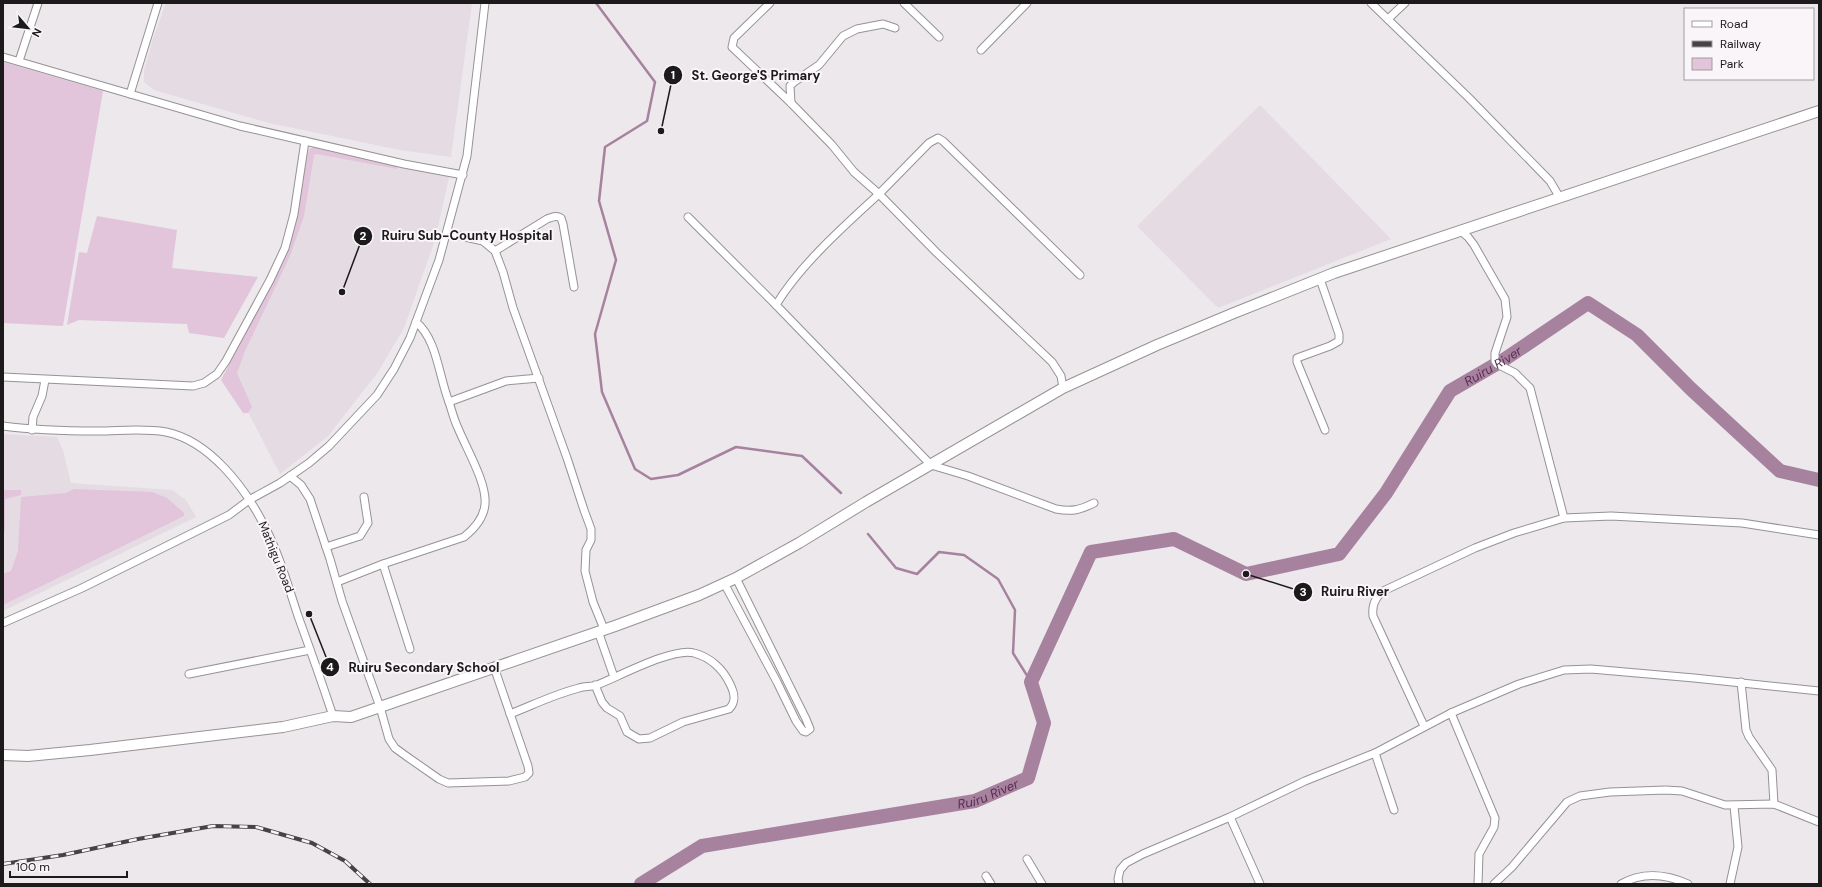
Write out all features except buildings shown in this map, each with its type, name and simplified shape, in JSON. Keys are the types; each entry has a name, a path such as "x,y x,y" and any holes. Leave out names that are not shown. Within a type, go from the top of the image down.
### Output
{"main road":[{"path":"3,755 28,756 179,740 283,727 333,716 350,717 601,630 699,595 736,578 800,543 1063,388 1157,345 1320,279 1819,111"}],"street":[{"path":"19,61 38,3"},
{"path":"130,94 158,3"},
{"path":"3,624 82,588 229,515 249,500 290,476 329,446 377,395 394,369 416,322 427,295 447,232 462,175 470,135 485,3"},
{"path":"770,3 734,38 732,47 791,103 832,145 854,172 879,194 936,252 1052,362 1061,376 1063,388"},
{"path":"904,3 938,37"},
{"path":"981,50 1027,3"},
{"path":"1371,3 1469,98 1550,181 1560,198"},
{"path":"1388,19 1405,3"},
{"path":"791,103 790,86 819,65 843,36 857,29 883,24 895,28"},
{"path":"3,57 240,126 305,142 462,175"},
{"path":"776,305 787,289 840,230 879,194 929,144 938,138 943,141 1080,275"},
{"path":"3,377 193,386 204,383 216,374 253,313 285,248 294,214 305,142"},
{"path":"495,251 547,219 558,216 561,218 563,224 574,287"},
{"path":"688,217 776,305 931,465 968,476 1056,509 1069,512 1076,511 1094,503"},
{"path":"1461,231 1474,245 1505,299 1507,317 1494,357 1497,364 1515,373 1530,388 1564,518"},
{"path":"447,232 483,241 495,251 503,272 513,308 592,529 591,540 586,550 585,571 614,677"},
{"path":"1320,279 1339,334 1339,341 1330,346 1297,358 1297,362 1325,430"},
{"path":"337,582 383,564 464,537 474,529 485,506 485,493 457,427 432,344 426,332 416,322"},
{"path":"449,402 506,381 539,378"},
{"path":"32,430 33,416 42,396 45,380"},
{"name":"Mathigu Road","path":"3,426 32,430 144,430 167,432 185,438 212,454 224,466 249,500 265,526 333,716"},
{"path":"290,476 306,490 326,547 342,601 380,707 389,739 395,748 439,779 448,783 510,782 525,778 529,773 528,766 494,667"},
{"path":"326,547 360,536 368,524 364,497"},
{"path":"1424,726 1373,616 1372,607 1381,592 1451,559 1514,533 1564,518 1612,516 1742,523 1819,534"},
{"path":"383,564 410,649"},
{"path":"724,583 796,721 803,732 806,732 810,729 809,725 736,578"},
{"path":"744,621 755,616"},
{"path":"190,674 310,650"},
{"path":"510,714 578,688 595,685 673,654 693,652 711,660 721,670 733,692 733,705 729,709 683,722 650,738 639,739 627,732 620,716 607,708 602,702 595,685"},
{"path":"1119,884 1118,879 1120,870 1126,863 1142,854 1230,817 1305,781 1375,753 1451,713 1519,684 1564,670 1591,669 1741,682 1819,691"},
{"path":"1741,682 1746,730 1749,737 1772,770 1774,804"},
{"path":"1451,713 1495,818 1494,827 1479,854 1478,884"},
{"path":"1375,753 1394,810"},
{"path":"1494,884 1512,867 1567,802 1580,796 1610,792 1666,790 1682,791 1725,805 1774,804 1819,822"},
{"path":"1730,884 1738,847 1734,806"},
{"path":"1230,817 1260,884"},
{"path":"1027,859 1042,884"},
{"path":"986,876 991,884"},
{"path":"1621,884 1631,878 1648,876 1663,876 1688,884"},
{"path":"1648,876 1652,884"}],"shaded area":[{"path":"166,3 472,3 451,157 400,150 269,123 154,90 144,82 144,71 153,39"},
{"path":"1260,105 1391,239 1218,308 1137,226"},
{"path":"314,151 449,177 435,240 404,328 378,372 328,436 280,474 229,375 297,229"},
{"path":"3,434 57,437 63,450 71,483 172,490 186,500 196,517 3,611"}],"green space":[{"path":"3,62 103,91 63,326 3,323"},
{"path":"314,147 397,165 397,169 317,154 314,155 304,216 290,256 245,351 237,373 252,407 248,413 243,413 221,380 265,296 295,226 307,156 309,149"},
{"path":"97,216 177,230 172,268 258,277 224,338 189,333 187,324 79,320 67,325 79,252 87,253"},
{"path":"74,489 152,492 167,498 184,513 184,516 3,605 3,574 11,571 18,551 21,497 66,493"},
{"path":"3,490 21,490 21,495 5,499 5,532 3,532"}],"waterway":[{"path":"596,3 655,82 647,121 605,147 599,201 616,260 595,334 602,392 635,469 651,479 678,475 736,447 802,456 841,493"},
{"name":"Ruiru River","path":"641,884 702,846 975,801 1028,778 1044,723 1031,682 1091,552 1174,539 1246,574 1339,554 1386,493 1450,391 1505,359 1588,303 1637,335 1691,389 1780,471 1819,480"},
{"path":"868,534 896,568 917,574 939,552 964,555 998,579 1015,610 1013,653 1031,682"}],"railway":[{"path":"3,864 63,855 138,839 213,826 256,827 312,843 345,861 370,884"}],"place":[{"name":"St. George'S Primary","path":"661,131"},
{"name":"Ruiru Sub-County Hospital","path":"342,292"},
{"name":"Ruiru River","path":"1246,574"},
{"name":"Ruiru Secondary School","path":"309,614"}]}
